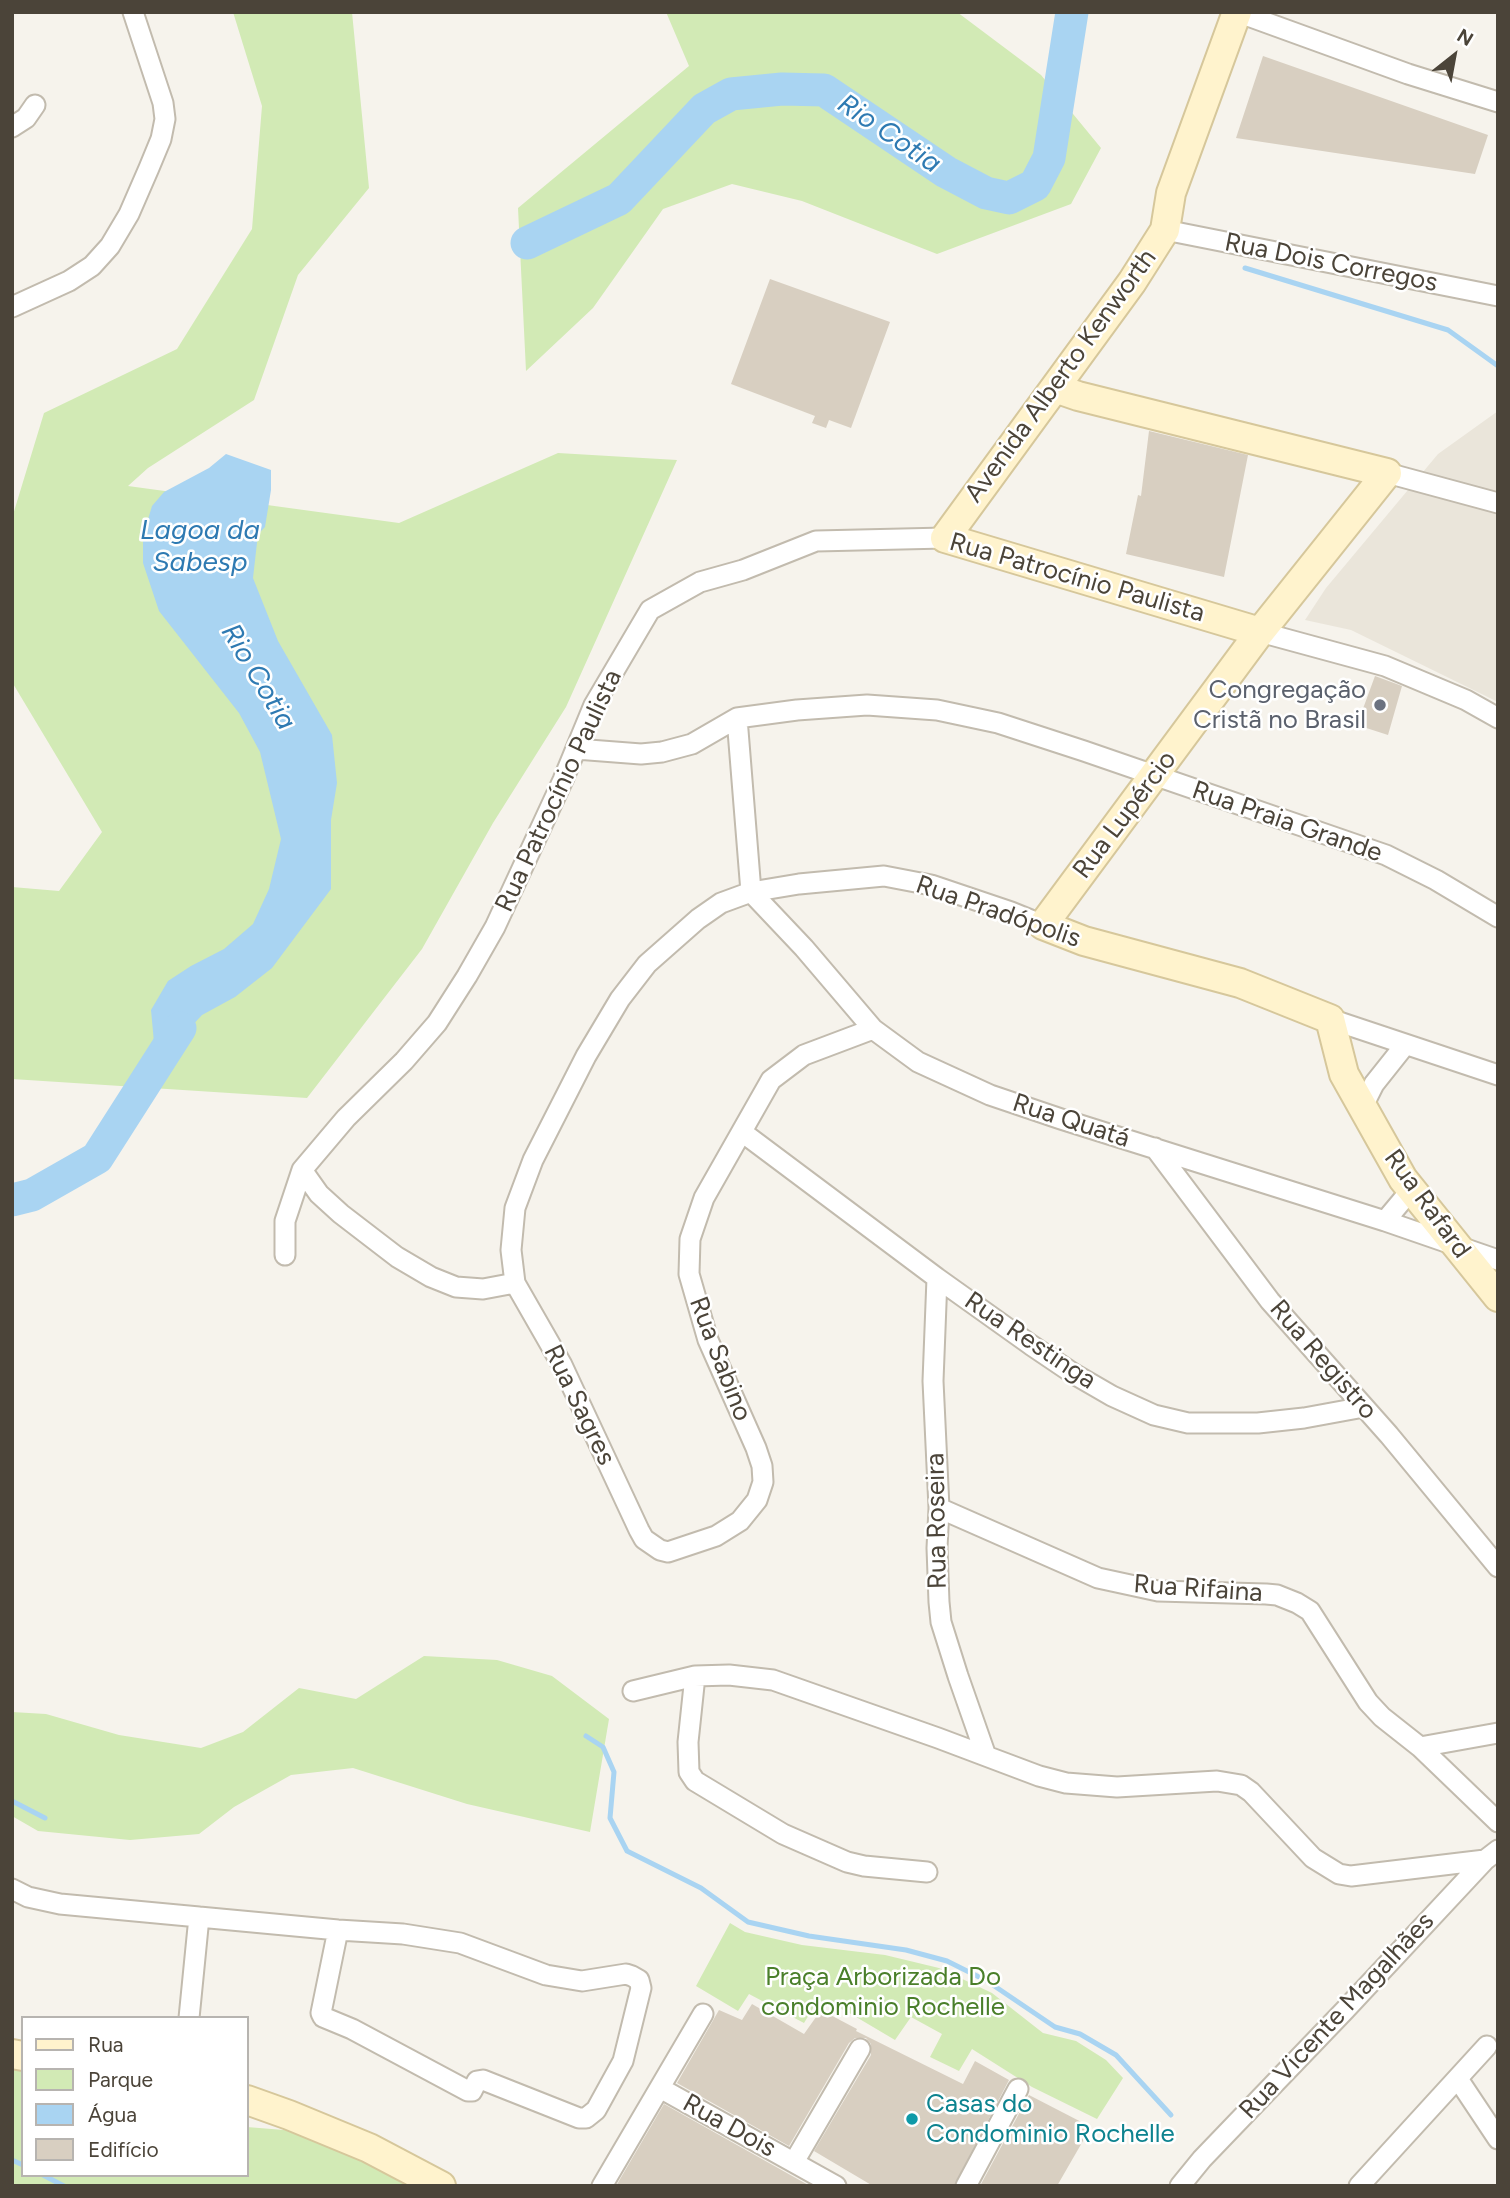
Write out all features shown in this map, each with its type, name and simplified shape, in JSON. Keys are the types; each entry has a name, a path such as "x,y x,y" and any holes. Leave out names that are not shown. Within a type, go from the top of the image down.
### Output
{"street":[{"path":"12,307 69,281 92,266 110,246 129,214 161,139 165,119 163,103 133,12"},
{"path":"1237,12 1408,74 1498,102"},
{"name":"Avenida Alberto Kenworth","path":"945,538 1132,282 1165,230 1171,193 1237,12"},
{"path":"12,127 26,118 35,105"},
{"name":"Rua Dois Corregos","path":"1165,230 1498,296"},
{"path":"1055,388 1498,503"},
{"name":"Rua Lupércio","path":"1043,925 1260,632 1387,473"},
{"name":"Rua Patrocínio Paulista","path":"302,1170 346,1118 404,1061 437,1023 495,927 594,705 650,610 700,582 743,570 817,541 945,538 1260,632 1385,666 1466,700 1498,718"},
{"name":"Rua Praia Grande","path":"576,749 628,754 662,752 691,744 737,718 797,710 867,705 937,710 998,723 1386,855 1436,880 1498,917"},
{"path":"737,718 751,892"},
{"name":"Rua Pradópolis","path":"515,1283 511,1250 515,1208 533,1160 586,1056 613,1010 647,964 698,919 721,903 751,892 799,884 884,876 931,885 1011,912 1084,941 1240,984 1405,1045 1498,1075"},
{"name":"Rua Quatá","path":"751,892 804,948 873,1029 918,1062 990,1095 1385,1221 1498,1260"},
{"name":"Rua Rafard","path":"1330,1018 1340,1061 1362,1108 1411,1190 1498,1297"},
{"name":"Rua Sabino","path":"639,1530 644,1539 653,1546 668,1552 716,1536 740,1521 757,1500 763,1482 762,1466 708,1340 689,1275 690,1238 704,1198 771,1080 804,1055 873,1029"},
{"path":"1362,1108 1374,1084 1405,1045"},
{"name":"Rua Restinga","path":"742,1132 937,1278 1074,1374 1112,1396 1154,1415 1188,1423 1258,1423 1363,1407"},
{"name":"Rua Registro","path":"1156,1148 1270,1301 1498,1567"},
{"path":"285,1255 285,1221 302,1170"},
{"path":"302,1170 319,1194 341,1214 397,1257 431,1277 456,1287 483,1289 515,1283"},
{"path":"1385,1221 1411,1190"},
{"name":"Rua Roseira","path":"937,1278 933,1381 940,1508 937,1548 941,1622 986,1756"},
{"name":"Rua Sagres","path":"515,1283 562,1365 639,1530"},
{"name":"Rua Rifaina","path":"940,1508 1098,1577 1158,1591 1266,1594 1287,1598 1311,1611 1368,1702 1382,1717 1420,1747 1498,1822"},
{"path":"633,1690 695,1676 729,1675 773,1680 1039,1776 1091,1786 1217,1781 1241,1785 1251,1792 1313,1858 1339,1874 1351,1876 1491,1855"},
{"path":"695,1676 688,1742 689,1772 695,1781 783,1834 837,1858 864,1866 927,1872"},
{"path":"1420,1747 1498,1732"},
{"name":"Rua Vicente Magalhães","path":"1180,2186 1202,2159 1491,1855"},
{"path":"12,1889 28,1897 60,1904 403,1934 460,1943 546,1975 582,1981 626,1974 639,1980 641,1988 622,2062 596,2110 586,2118 579,2118 483,2080 477,2081 472,2091 468,2091 352,2029 323,2017 321,2010 338,1930"},
{"path":"190,2016 199,1917"},
{"path":"602,2186 703,2014"},
{"path":"1359,2186 1487,2046"},
{"path":"794,2162 860,2049"},
{"path":"1458,2079 1498,2139"},
{"name":"Rua Dois","path":"660,2088 836,2186"},
{"path":"966,2186 1018,2089"},
{"path":"248,2100 369,2148 441,2186"}],"shaded area":[{"path":"1498,411 1498,702 1351,630 1305,620 1326,588 1438,454"}],"green space":[{"path":"233,12 352,12 369,188 298,275 254,400 148,468 128,486 399,523 558,453 677,460 566,707 493,823 422,949 307,1098 12,1079 12,887 59,891 102,832 12,682 12,518 44,413 177,349 252,229 262,106"},
{"path":"666,12 957,12 1041,75 1101,148 1071,204 937,254 802,201 732,184 663,209 593,308 526,371 518,208 689,66"},
{"path":"424,1656 497,1660 552,1676 609,1719 590,1832 467,1804 353,1768 291,1775 234,1807 199,1834 130,1840 38,1831 12,1816 12,1712 46,1714 119,1735 201,1748 243,1732 299,1688 356,1699"},
{"name":"Praça Arborizada Do condominio Rochelle","path":"730,1923 745,1932 802,1945 885,1955 939,1968 992,1993 1043,2033 1076,2041 1106,2060 1123,2078 1097,2119 1032,2087 972,2049 959,2071 930,2057 942,2034 911,2017 895,2040 846,2011 818,2000 804,2023 749,1994 738,2011 696,1986"},
{"path":"12,2066 21,2067 21,2177 248,2177 248,2127 296,2131 414,2186 12,2186"}],"water":[{"name":"Lagoa da Sabesp","path":"226,454 271,470 265,527 258,534 253,578 278,641 332,735 337,783 331,820 331,889 272,968 235,997 202,1015 156,1064 151,1010 168,981 224,949 253,924 269,889 281,839 260,752 239,713 159,611 143,563 143,536 152,506 164,492 209,468"}],"building":[{"path":"1263,56 1488,135 1475,174 1236,138"},
{"path":"770,279 890,322 851,428 829,420 826,428 812,423 815,416 731,384"},
{"path":"1149,431 1248,455 1224,577 1126,554 1138,495 1141,496"},
{"name":"Congregação Cristã no Brasil","path":"1375,676 1402,686 1388,735 1357,725"},
{"path":"752,2004 804,2034 821,2010 857,2029 856,2031 963,2084 975,2061 1009,2080 954,2186 873,2186 814,2151 871,2055 871,2044 866,2038 855,2038 849,2043 789,2146 677,2083 719,2010 742,2020"},
{"name":"Casas do Condominio Rochelle","path":"1029,2095 1091,2127 1057,2186 980,2186"},
{"path":"664,2104 810,2186 616,2186"}],"waterway":[{"name":"Rio Cotia","path":"527,243 619,199 704,109 731,94 782,89 824,90 946,172 986,193 1009,198 1035,185 1049,158 1072,12"},
{"path":"1245,268 1448,330 1498,366"},
{"name":"Rio Cotia","path":"12,1200 32,1195 97,1158 180,1028"},
{"path":"586,1736 603,1747 614,1772 610,1818 627,1851 701,1888 748,1922 809,1936 906,1950 947,1961 987,1981 1055,2027 1080,2034 1116,2055 1171,2115"},
{"path":"12,1801 45,1818"},
{"path":"12,2160 21,2164"},
{"path":"47,2177 64,2186"}],"place":[{"name":"Congregação Cristã no Brasil","path":"1380,705"},
{"name":"Casas do Condominio Rochelle","path":"912,2119"}]}
